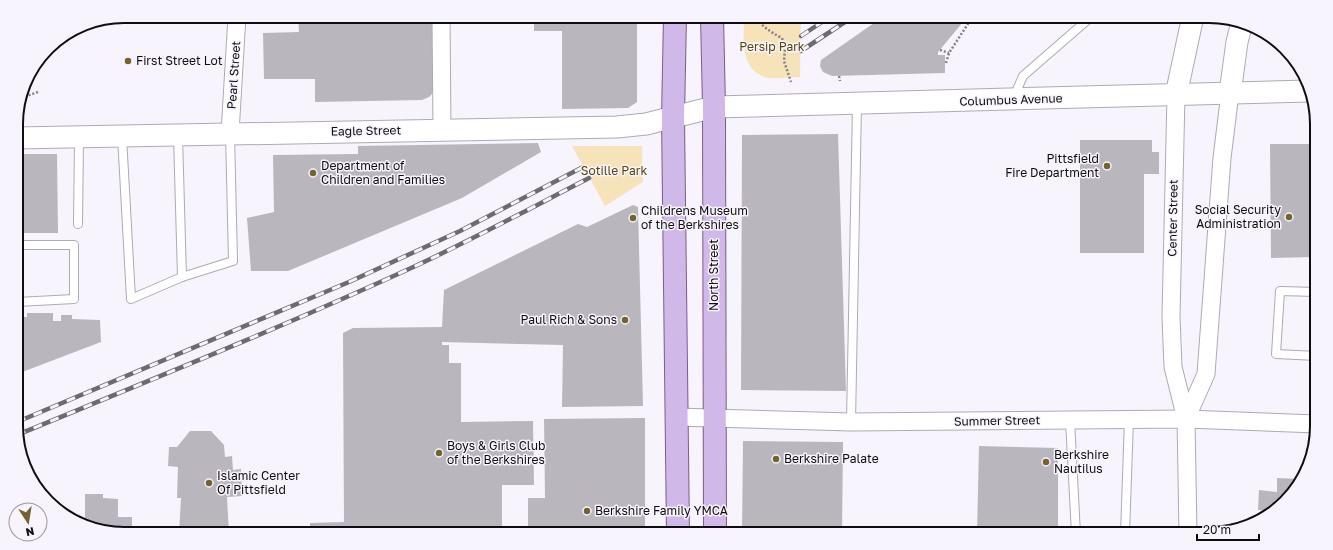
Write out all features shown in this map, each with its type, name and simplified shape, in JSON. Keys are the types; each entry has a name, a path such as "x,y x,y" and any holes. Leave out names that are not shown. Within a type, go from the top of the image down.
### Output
{"main road":[{"path":"674,23 678,527"},
{"name":"North Street","path":"712,23 714,107 715,527"}],"street":[{"name":"Pearl Street","path":"230,134 237,23"},
{"path":"441,23 442,130"},
{"name":"Center Street","path":"1188,527 1186,419 1172,367 1171,316 1176,95 1191,23"},
{"name":"Center Street","path":"1186,419 1206,374 1221,173 1234,55 1241,28"},
{"name":"Columbus Avenue","path":"714,107 1305,91"},
{"name":"Eagle Street","path":"23,138 617,127 646,124 714,107"},
{"name":"Summer Street","path":"676,417 850,422 1186,419 1310,424"}],"lane":[{"path":"1013,99 1023,76 1084,23"},
{"path":"850,422 857,104"},
{"path":"178,134 182,277"},
{"path":"122,136 131,299 182,277 233,261 230,134"},
{"path":"78,224 79,137"},
{"path":"23,245 74,245 74,299 23,302"},
{"path":"1310,292 1280,291 1276,354 1310,356"},
{"path":"1125,527 1129,419"},
{"path":"1070,420 1076,527"}],"path":[{"path":"759,23 770,32 782,38 785,49 784,61 791,82"},
{"path":"946,63 949,53 968,23"},
{"path":"940,50 949,53"},
{"path":"839,76 840,81"},
{"path":"27,96 38,92"}],"green space":[{"name":"Persip Park","path":"744,23 801,23 800,77 769,78 757,73 747,60 744,42"},
{"name":"Sotille Park","path":"572,146 642,146 643,182 605,206"}],"building":[{"path":"298,23 433,23 434,90 429,97 422,100 315,102 315,79 264,79 263,33 299,32"},
{"path":"534,23 637,23 637,102 628,108 562,109 562,31 534,31"},
{"path":"874,23 962,23 938,52 938,55 945,55 945,73 832,76 823,72 820,66 821,60"},
{"path":"838,134 846,391 741,390 742,135"},
{"path":"1080,140 1152,140 1152,152 1159,152 1159,174 1144,174 1144,253 1080,253"},
{"path":"538,143 541,152 462,198 288,271 251,271 247,218 274,212 273,155 358,154 358,146"},
{"path":"1270,144 1310,144 1310,257 1271,258"},
{"path":"23,154 57,154 58,233 23,233"},
{"path":"633,205 638,207 643,406 562,407 563,345 442,342 442,345 449,345 449,363 461,363 461,422 533,421 534,485 502,485 502,527 310,527 310,523 344,522 343,333 353,328 442,327 444,290 578,224 587,227"},
{"path":"27,313 53,313 53,321 61,321 61,315 72,315 72,319 100,320 101,342 23,372 23,317 27,317"},
{"name":"Berkshire Family YMCA","path":"645,418 645,527 528,527 528,498 545,498 544,419"},
{"name":"Islamic Center Of Pittsfield","path":"190,431 211,431 224,445 225,457 232,456 233,470 241,469 242,496 227,497 229,527 179,527 181,498 177,498 178,467 168,466 169,447 177,447"},
{"path":"743,441 843,442 842,527 742,527"},
{"path":"979,446 1058,448 1058,527 977,527"},
{"path":"1277,478 1295,479 1289,488 1271,506 1264,510 1258,510 1259,490 1277,492"},
{"path":"85,494 103,494 103,498 118,499 118,517 132,517 132,527 104,525 85,520"}],"railway":[{"path":"801,36 820,23"},
{"path":"801,51 843,23"},
{"path":"23,419 349,282 460,231 583,167"},
{"path":"23,433 214,354 409,269 499,225 589,178"}],"place":[{"name":"First Street Lot","path":"128,61"},
{"name":"Pittsfield Fire Department","path":"1107,166"},
{"name":"Department of Children and Families","path":"313,173"},
{"name":"Social Security Administration","path":"1289,217"},
{"name":"Childrens Museum of the Berkshires","path":"633,218"},
{"name":"Paul Rich & Sons","path":"625,320"},
{"name":"Boys & Girls Club of the Berkshires","path":"439,453"},
{"name":"Berkshire Palate","path":"776,459"},
{"name":"Berkshire Nautilus","path":"1046,462"},
{"name":"Islamic Center Of Pittsfield","path":"209,483"},
{"name":"Berkshire Family YMCA","path":"587,511"}]}
